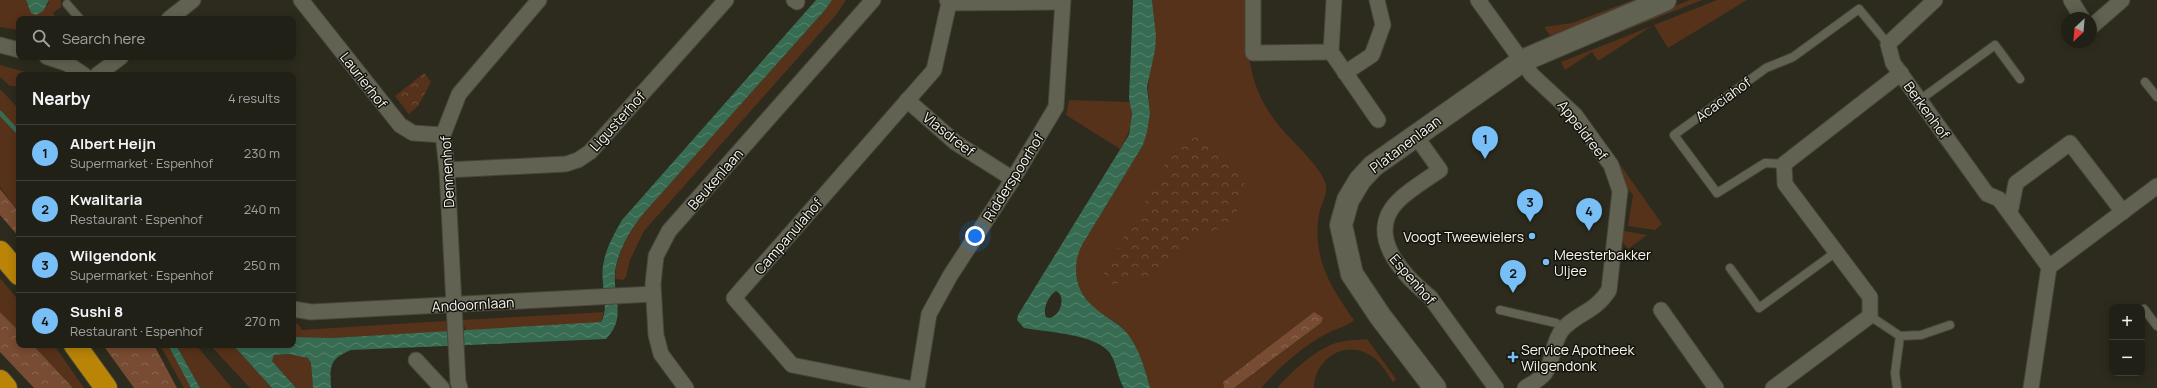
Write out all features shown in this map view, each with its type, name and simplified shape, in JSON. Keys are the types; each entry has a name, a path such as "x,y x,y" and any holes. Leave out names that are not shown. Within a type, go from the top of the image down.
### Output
{"highway":[{"path":"0,252 16,271"},
{"path":"77,348 106,388"},
{"path":"0,381 6,388"}],"street":[{"path":"173,16 193,0"},
{"name":"Dennenhof","path":"460,388 458,382 447,170 443,135 459,94 539,0"},
{"name":"Ligusterhof","path":"447,170 566,164 578,160 590,152 726,0"},
{"name":"Beukenlaan","path":"686,388 661,354 656,336 654,294 656,256 669,230 873,0"},
{"path":"1253,0 1253,53 1331,52"},
{"path":"1334,0 1331,52 1378,120"},
{"path":"1345,73 1372,55 1383,25 1377,0"},
{"name":"Appeldreef","path":"1478,0 1532,75 1575,115 1611,165 1620,191 1609,290 1601,302 1563,329"},
{"name":"Platanenlaan","path":"1435,388 1380,316 1352,274 1341,225 1348,200 1360,180 1373,166 1415,135 1522,62 1665,0"},
{"path":"2071,0 2078,12"},
{"path":"2097,22 2122,0"},
{"name":"Laurierhof","path":"304,1 400,125 413,132 443,135"},
{"name":"Ridderspoorhof","path":"917,388 929,314 950,276 1013,179 1056,107 1062,1 948,1"},
{"name":"Campanulahof","path":"908,388 792,365 734,298 934,70 948,1"},
{"path":"1888,44 1930,2"},
{"name":"Berkenhof","path":"1888,44 1893,63 1921,99 1987,194 1998,199 2049,268"},
{"path":"0,45 16,49"},
{"path":"56,60 68,64 80,72"},
{"path":"101,72 115,60"},
{"path":"1773,388 1870,316 1870,297 1785,184 1784,164 1901,73"},
{"name":"Vlasdreef","path":"908,100 956,143 1013,179"},
{"name":"Espenhof","path":"1415,135 1440,170 1398,201 1390,211 1386,233 1390,254 1417,286 1430,297 1496,388"},
{"path":"2010,214 2016,183 2070,143 2122,212"},
{"path":"2030,388 2049,268 2157,186"},
{"name":"Andoornlaan","path":"296,310 311,312 654,294"},
{"path":"1661,310 1716,388"},
{"path":"1525,388 1544,374 1549,365 1556,340 1563,329"},
{"path":"416,360 442,388"}],"lane":[{"path":"67,4 77,16"},
{"name":"Acaciahof","path":"1784,164 1765,163 1716,193 1674,135 1766,68 1793,57 1859,9 1888,44"},
{"path":"1921,99 1995,45 2020,79"},
{"path":"2145,82 2157,97"},
{"path":"1730,268 1759,308 1836,252"},
{"path":"1500,310 1556,323 1563,329"},
{"path":"2145,310 2157,326"},
{"path":"1870,316 1900,336 1921,335 1950,325"},
{"path":"1897,388 1895,373 1900,336"}],"green space":[{"path":"0,0 26,0 27,5 48,5 49,0 61,0 61,7 53,13 55,16 16,16 16,30 0,27"},
{"path":"832,0 846,0 836,15 644,231 630,260 626,277 623,280 615,279 620,253 632,229 643,214 825,10"},
{"path":"1152,0 1247,0 1249,56 1257,87 1264,103 1274,118 1287,135 1314,164 1325,182 1326,190 1319,214 1318,244 1325,271 1337,295 1354,320 1308,345 1283,365 1261,388 1234,388 1321,323 1314,312 1223,382 1224,388 1150,388 1141,358 1131,338 1119,325 1094,308 1088,302 1080,289 1076,273 1079,250 1143,145 1150,113 1148,89 1155,26"},
{"path":"1633,0 1646,0 1552,38 1544,27 1572,23"},
{"path":"1690,0 1702,0 1561,56 1559,52"},
{"path":"1717,0 1747,0 1668,48 1654,25"},
{"path":"1652,26 1598,61 1592,52 1565,70 1561,62"},
{"path":"0,65 25,72 16,72 16,86 10,86 0,77"},
{"path":"424,73 431,82 418,106 409,114 395,96"},
{"path":"0,89 16,106 16,206 15,207 0,187"},
{"path":"1069,100 1130,102 1132,115 1130,126 1120,149 1066,115"},
{"path":"1201,135 1206,135 1247,187 1231,224 1190,240 1158,279 1111,284 1103,272 1155,185 1167,160 1179,145"},
{"path":"1619,163 1662,224 1655,230 1628,226 1633,195 1624,184 1617,164"},
{"path":"0,189 16,208 16,234 0,215"},
{"path":"1624,231 1647,235 1628,249 1622,241"},
{"path":"0,278 16,297 16,328 0,312"},
{"path":"0,312 16,328 16,348 36,348 73,388 34,388 0,352"},
{"path":"604,312 601,322 596,323 466,331 462,320"},
{"path":"1314,312 1323,318 1321,323 1234,388 1224,388 1223,382"},
{"path":"446,321 447,332 332,338 296,337 296,324 302,330"},
{"path":"1367,339 1396,379 1393,382 1382,366 1368,354 1359,350 1349,349 1340,351 1324,361 1315,378 1314,388 1277,388 1289,375 1320,350 1340,342"},
{"path":"36,348 56,348 84,388 73,388"},
{"path":"105,348 156,348 177,388 134,388"},
{"path":"162,348 170,348 191,388 184,388"},
{"path":"178,348 199,348 232,388 200,388"},
{"path":"213,348 236,348 272,388 250,388"},
{"path":"289,354 308,358 311,363 313,388 296,388 272,361 274,355"}],"water":[{"path":"26,0 49,0 43,11 36,15 31,13"},
{"path":"816,0 832,0 825,10 643,214 629,234 619,256 615,272 618,315 612,331 606,339 351,350 338,357 332,364 331,388 313,388 311,363 308,358 289,354 274,355 272,361 296,388 272,388 236,348 296,348 296,337 332,338 601,322 605,310 602,273 604,260 610,242 622,220"},
{"path":"1133,0 1152,0 1156,36 1155,50 1147,87 1150,113 1147,132 1143,145 1082,245 1076,270 1079,287 1088,302 1122,328 1135,344 1150,388 1124,388 1110,353 1094,342 1070,335 1024,328 1017,320 1018,315 1129,135 1132,114 1129,98","holes":["1056,291 1062,301 1057,314 1050,318 1046,317 1045,310 1049,299"]},
{"path":"170,348 178,348 200,388 191,388"}],"waterway":[{"path":"0,113 16,130"}],"place":[{"name":"Albert Heijn","path":"1485,159"},
{"name":"Wilgendonk","path":"1530,222"},
{"name":"Sushi 8","path":"1589,231"},
{"name":"Voogt Tweewielers","path":"1532,236"},
{"name":"Meesterbakker Uljee","path":"1546,262"},
{"name":"Kwalitaria","path":"1513,293"},
{"name":"Service Apotheek Wilgendonk","path":"1513,357"}]}
